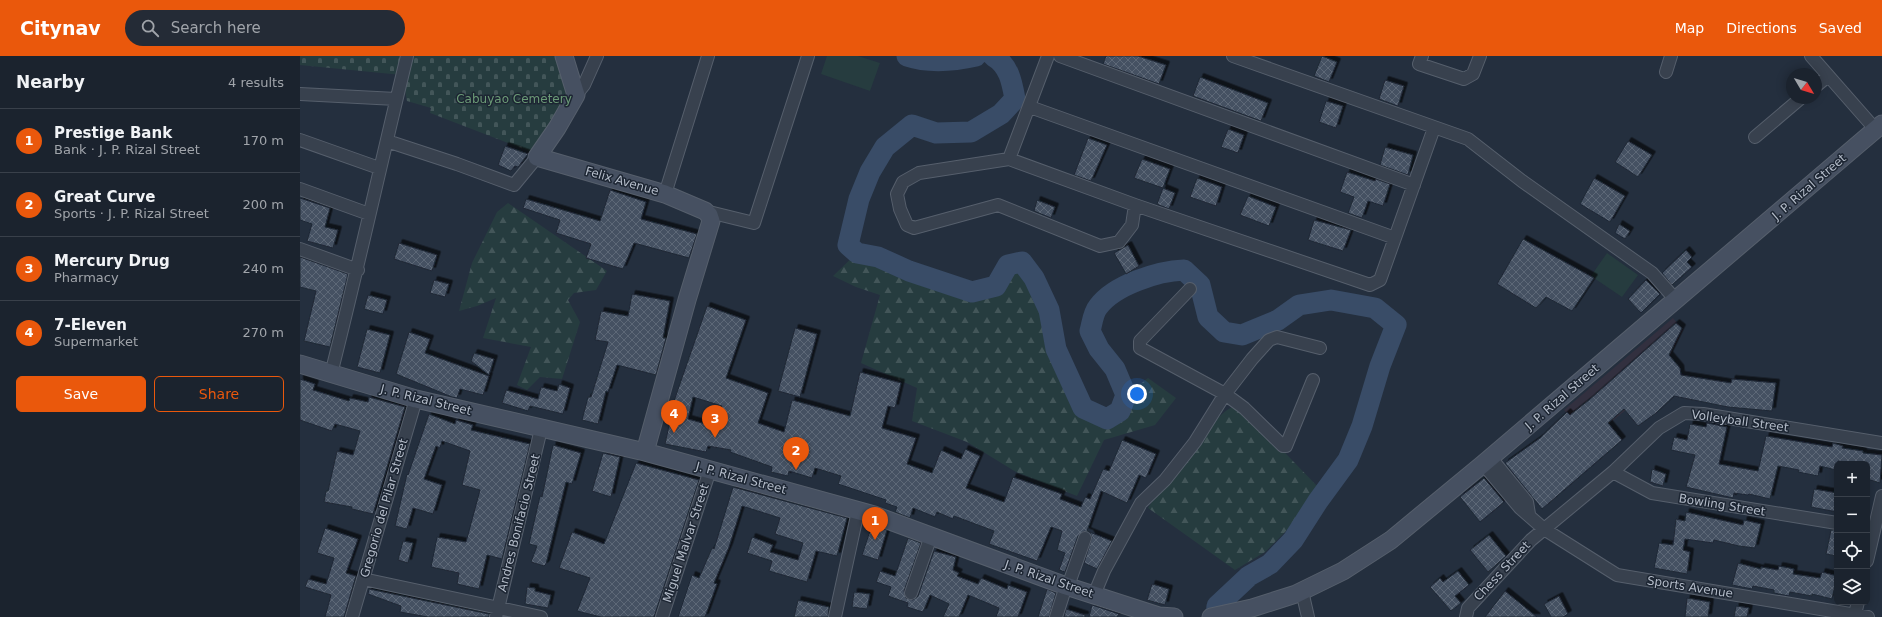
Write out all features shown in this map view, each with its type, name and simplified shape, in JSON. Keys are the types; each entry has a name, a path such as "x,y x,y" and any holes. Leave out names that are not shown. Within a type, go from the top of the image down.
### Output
{"main road":[{"path":"537,157 557,128 576,95 564,56"},
{"name":"J. P. Rizal Street","path":"1211,617 1252,608 1302,591 1343,570 1391,540 1487,461 1675,299 1772,219 1879,127"},
{"name":"Felix Avenue","path":"537,157 665,194 705,212"},
{"path":"645,452 686,300 711,221 705,212"},
{"name":"J. P. Rizal Street","path":"300,364 416,400 645,452 858,511 1067,586 1164,617"}],"street":[{"path":"331,374 358,270 369,214 407,56"},
{"path":"576,95 584,85 597,56"},
{"path":"665,194 708,56"},
{"path":"705,212 754,223 808,56"},
{"path":"1010,159 1048,56"},
{"path":"1060,56 1414,185"},
{"path":"1233,56 1468,139 1522,181 1652,273 1675,299"},
{"path":"1422,56 1419,64 1464,79 1473,74 1480,56"},
{"path":"1666,72 1671,56"},
{"path":"1816,58 1828,76 1879,127"},
{"path":"1822,81 1828,76"},
{"path":"300,94 396,99"},
{"path":"1755,137 1794,104"},
{"path":"1030,107 1395,238"},
{"path":"1135,205 1132,225 1119,242 1100,246 998,205 914,228 907,225 900,209 897,194 904,182 919,173 1010,159 1135,205 1370,285 1380,280 1434,128"},
{"path":"300,140 380,168"},
{"path":"387,141 514,185 537,157"},
{"path":"300,189 369,214"},
{"path":"300,249 358,270"},
{"path":"1190,289 1140,341 1140,348 1225,394 1244,408 1283,446 1286,446 1313,380"},
{"path":"1094,594 1104,571 1141,503 1165,480 1195,442 1225,394 1252,359 1270,340 1277,337 1320,348"},
{"name":"Gregorio del Pilar Street","path":"352,617 416,400"},
{"name":"Volleyball Street","path":"1544,529 1613,472 1659,428 1684,412 1882,443"},
{"name":"Andres Bonifacio Street","path":"497,612 541,428"},
{"name":"Sports Avenue","path":"1487,461 1520,508 1529,514 1544,529 1617,575 1834,614 1855,614 1868,617"},
{"name":"Miguel Malvar Street","path":"662,617 710,470"},
{"name":"Bowling Street","path":"1613,472 1652,494 1834,523"},
{"path":"1870,547 1882,496"},
{"path":"836,617 858,511"},
{"name":"Chess Street","path":"1466,617 1468,608 1544,529"},
{"path":"911,593 931,536"},
{"path":"1056,617 1085,538"},
{"path":"363,579 497,612 541,617"},
{"path":"1302,591 1308,617"},
{"path":"1855,614 1857,605"}],"shaded area":[{"path":"1673,318 1683,330 1670,356 1679,367 1590,439 1564,410"}],"green space":[{"name":"Cabuyao Cemetery","path":"300,56 556,56 569,92 534,153 430,113 431,108 407,101 402,75 300,65"},
{"path":"827,56 858,56 880,63 870,91 821,74"},
{"path":"508,203 607,271 596,290 574,293 568,300 580,322 562,379 540,377 527,390 517,385 531,347 483,338 496,298 477,306 459,311 472,263 497,212"},
{"path":"857,253 878,257 909,271 972,292 996,286 1008,265 1022,262 1034,278 1049,310 1056,349 1083,408 1107,418 1120,411 1126,395 1148,378 1176,398 1155,425 1104,440 1077,496 1016,472 967,442 912,421 917,388 861,363 880,295 856,287 833,276"},
{"path":"1607,253 1638,275 1622,297 1591,276"},
{"path":"1239,405 1319,488 1297,520 1265,552 1235,570 1148,508 1177,466 1204,432 1229,409"}],"building":[{"path":"1106,56 1138,56 1166,65 1159,84 1103,64"},
{"path":"1322,56 1337,62 1329,82 1314,76"},
{"path":"1200,77 1268,103 1261,121 1193,96"},
{"path":"1385,80 1404,86 1398,106 1379,99"},
{"path":"1326,101 1343,106 1336,128 1319,122"},
{"path":"1228,129 1244,135 1238,153 1221,147"},
{"path":"1088,138 1107,145 1091,181 1074,175"},
{"path":"1628,141 1652,155 1638,177 1615,162"},
{"path":"505,146 528,154 518,167 515,166 511,171 498,165"},
{"path":"1385,147 1413,155 1408,175 1380,165"},
{"path":"1142,159 1170,169 1163,188 1134,178"},
{"path":"1347,172 1390,184 1383,206 1368,201 1362,218 1348,213 1354,197 1340,192"},
{"path":"1197,178 1222,187 1216,206 1190,197"},
{"path":"1594,178 1625,196 1610,222 1580,204"},
{"path":"1163,188 1175,193 1169,209 1157,204"},
{"path":"610,190 646,202 641,219 697,234 689,258 634,243 623,269 586,258 591,244 556,233 560,220 523,208 526,199 600,221"},
{"path":"1248,196 1276,207 1269,226 1240,215"},
{"path":"300,198 330,208 325,227 338,230 333,248 307,241 312,224 300,220"},
{"path":"1037,200 1055,207 1051,218 1034,211"},
{"path":"1314,220 1351,230 1343,251 1308,240"},
{"path":"1619,224 1630,231 1625,239 1615,233"},
{"path":"1523,239 1594,278 1572,311 1546,297 1536,308 1497,284"},
{"path":"399,243 437,255 432,271 394,259"},
{"path":"1128,245 1139,266 1126,274 1114,253"},
{"path":"1686,250 1692,257 1687,262 1692,267 1672,285 1662,273"},
{"path":"300,257 348,274 330,347 304,341 316,291 300,287"},
{"path":"434,280 449,284 445,297 430,293"},
{"path":"1646,280 1660,294 1641,313 1628,299"},
{"path":"632,294 670,301 663,338 666,338 656,375 617,365 608,392 606,391 598,424 582,420 588,397 591,397 608,342 595,340 601,311 628,316"},
{"path":"368,295 387,300 383,314 364,309"},
{"path":"707,306 746,320 726,378 768,393 758,423 784,432 792,400 850,416 860,372 901,383 895,408 888,406 882,428 916,438 907,464 932,473 941,450 961,459 965,449 980,456 966,488 1004,502 1013,477 1062,494 1060,499 1081,507 1085,497 1090,499 1103,469 1109,471 1122,440 1156,454 1146,478 1139,475 1127,503 1101,491 1087,531 1112,541 1097,569 1084,563 1092,537 1090,533 1084,531 1078,536 1065,572 1059,570 1065,553 1057,550 1062,531 1051,527 1037,561 989,544 994,531 954,516 953,519 937,512 935,517 913,508 910,518 895,512 897,507 885,503 886,500 838,484 841,476 815,468 812,478 789,471 788,476 771,472 772,467 730,452 731,450 708,446 706,452 665,444 675,398","holes":["693,397 722,406 716,427 688,419"]},
{"path":"1676,323 1682,328 1669,355 1680,368 1681,375 1731,383 1732,379 1776,383 1772,411 1728,407 1674,396 1656,413 1638,426 1624,409 1608,423 1622,440 1542,509 1505,463 1540,438 1567,412 1570,415 1589,400"},
{"path":"795,328 817,334 800,397 778,391"},
{"path":"367,329 390,335 380,373 357,367"},
{"path":"409,332 430,339 425,353 489,376 483,395 460,389 457,398 452,397 396,374"},
{"path":"474,353 494,359 489,375 471,361"},
{"path":"300,379 315,384 313,390 349,401 350,398 368,402 369,397 405,407 373,514 352,509 352,507 324,502 337,451 353,455 360,431 335,424 332,431 300,420"},
{"path":"559,384 570,388 563,414 530,406 528,411 502,403 506,390 538,399 541,387 557,391"},
{"path":"429,414 455,424 456,420 473,425 471,430 530,444 502,559 487,555 479,589 457,584 459,573 431,567 437,537 466,542 480,490 462,485 470,451 442,441 440,448 436,446 424,479 442,485 433,514 413,508 407,529 395,526 407,474 408,475"},
{"path":"1707,423 1727,427 1719,464 1758,471 1766,436 1832,447 1833,443 1843,446 1842,448 1863,451 1863,453 1882,455 1880,483 1870,480 1870,461 1834,461 1834,470 1820,466 1818,476 1798,472 1799,470 1778,466 1770,499 1749,494 1734,493 1733,498 1686,487 1695,455 1671,450 1674,437 1687,440 1690,424 1706,427"},
{"path":"553,445 581,453 572,484 566,482 546,564 544,566 531,562 537,546 529,544 540,496 542,497"},
{"path":"603,453 620,457 611,497 592,491"},
{"path":"636,463 699,480 654,617 601,617 577,611 590,578 559,568 572,532 604,544"},
{"path":"1652,469 1666,474 1663,486 1650,482"},
{"path":"1484,478 1504,502 1480,522 1460,497"},
{"path":"733,487 847,518 837,556 816,551 807,582 769,571 772,561 747,553 752,537 773,545 770,552 798,560 803,543 775,534 780,518 742,506 729,547 714,583 717,584 705,617 678,617 692,575 699,578 712,548 714,549"},
{"path":"1814,489 1834,492 1834,511 1811,507"},
{"path":"1686,512 1743,525 1744,520 1761,524 1755,548 1714,540 1713,543 1685,539 1683,550 1690,552 1687,574 1654,568 1659,543 1673,545 1676,519 1685,521"},
{"path":"872,525 887,530 878,560 862,555"},
{"path":"325,528 358,539 346,573 356,576 344,617 325,617 331,595 305,587 308,579 326,584 334,558 317,553"},
{"path":"1831,530 1834,530 1834,555 1826,554"},
{"path":"1489,535 1506,556 1488,572 1470,550"},
{"path":"908,538 921,543 904,591 906,598 913,600 918,596 934,551 956,557 953,570 959,573 957,576 978,584 981,578 1007,589 1008,585 1027,592 1018,617 996,617 999,608 968,595 959,617 943,617 949,604 930,595 923,612 907,607 908,603 888,596 891,587 876,582 880,571 895,576"},
{"path":"403,541 413,543 408,563 398,560"},
{"path":"1738,563 1761,569 1761,567 1778,570 1779,566 1794,569 1793,574 1820,578 1822,572 1834,575 1834,590 1832,599 1812,594 1812,596 1790,592 1789,596 1774,593 1774,590 1753,586 1752,589 1732,585"},
{"path":"1458,571 1469,585 1455,596 1461,603 1451,611 1430,587 1440,578 1443,582"},
{"path":"1152,584 1169,589 1165,605 1147,600"},
{"path":"527,587 535,588 535,591 551,595 548,608 525,604"},
{"path":"369,589 489,614 489,617 428,617 400,612 401,606 368,594"},
{"path":"1047,589 1056,593 1049,617 1038,617"},
{"path":"1505,591 1537,617 1485,617"},
{"path":"854,592 870,594 867,609 852,607"},
{"path":"1559,596 1568,614 1563,617 1551,617 1544,604"},
{"path":"1687,598 1710,602 1708,617 1685,617"},
{"path":"798,600 829,607 828,617 794,617"},
{"path":"1092,605 1119,614 1117,617 1089,617"},
{"path":"1736,606 1749,608 1747,617 1734,617"},
{"path":"1066,609 1085,615 1085,617 1064,617"}],"waterway":[{"path":"907,56 924,60 959,59 976,56"},
{"path":"993,56 1003,64 1009,74 1015,99 1001,114 971,132 936,133 912,125 885,147 870,172 859,199 848,245 857,253 878,257 909,271 972,292 996,286 1008,265 1022,262 1034,278 1049,310 1056,349 1083,408 1107,419 1120,411 1126,395 1115,369 1099,349 1090,331 1095,312 1105,299 1125,286 1150,276 1184,270 1200,285 1208,317 1224,332 1242,335 1278,320 1299,305 1331,300 1375,308 1396,325 1380,366 1362,426 1348,460 1318,501 1293,540 1270,564 1249,576 1217,606 1216,617"}],"place":[{"name":"7-Eleven","path":"674,433"},
{"name":"Mercury Drug","path":"715,438"},
{"name":"Great Curve","path":"796,470"},
{"name":"Prestige Bank","path":"875,540"}]}
